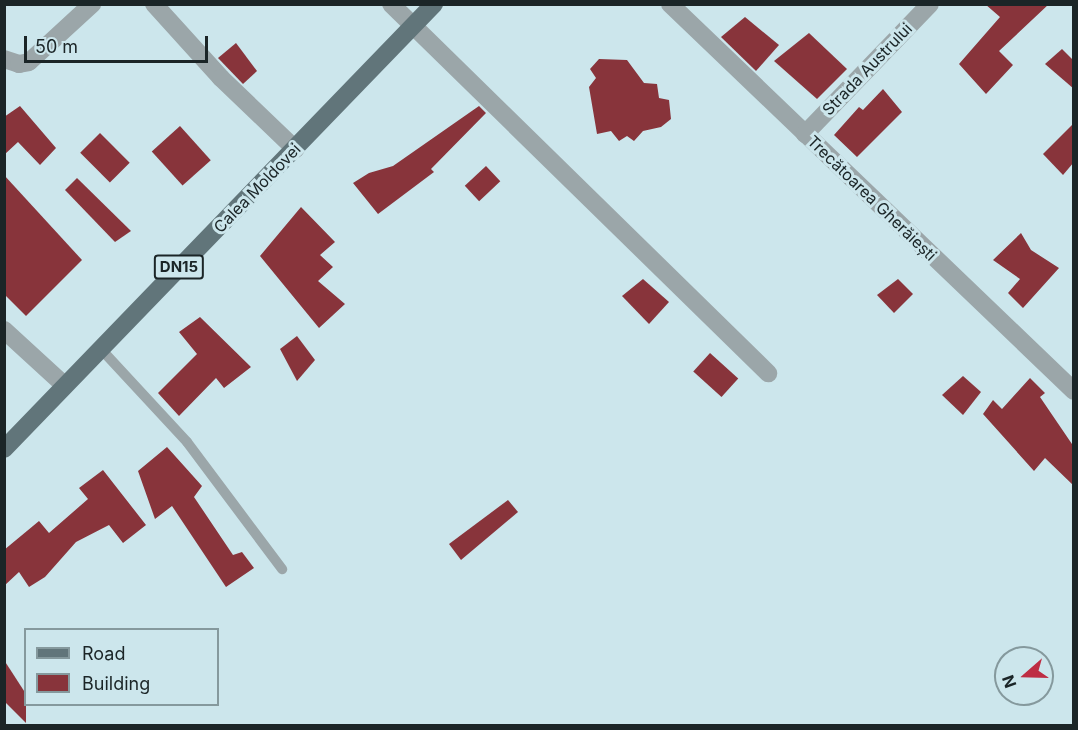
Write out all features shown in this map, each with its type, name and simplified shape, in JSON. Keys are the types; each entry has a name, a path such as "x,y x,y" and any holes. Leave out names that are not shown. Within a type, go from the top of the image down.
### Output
{"main road":[{"name":"Calea Moldovei","path":"4,449 434,4"}],"street":[{"path":"4,58 19,64 29,62 92,4"},
{"path":"154,4 295,149"},
{"path":"391,4 768,373"},
{"name":"Trecătoarea Gherăiești","path":"670,4 1074,390"},
{"name":"Strada Austrului","path":"805,134 930,4"},
{"path":"4,330 64,385"}],"lane":[{"path":"100,348 187,442 282,569"}],"building":[{"path":"985,4 1049,4 999,51 1013,65 986,94 959,64 1000,17"},
{"path":"745,17 779,45 756,71 721,37"},
{"path":"809,33 847,69 817,99 774,61"},
{"path":"236,43 257,71 243,84 218,58"},
{"path":"1062,49 1074,61 1074,89 1045,64"},
{"path":"599,59 627,60 644,83 657,84 659,98 669,100 671,119 661,127 643,131 634,141 627,136 619,141 611,131 597,134 589,87 596,78 590,69"},
{"path":"883,89 902,112 857,157 834,135 859,107 863,110"},
{"path":"20,106 56,148 40,165 18,142 4,155 4,117"},
{"path":"479,106 486,113 431,169 434,172 378,214 353,183 369,173 393,166"},
{"path":"1074,123 1074,162 1063,175 1043,154"},
{"path":"180,126 211,160 183,186 152,151"},
{"path":"100,133 130,163 110,182 80,153"},
{"path":"486,166 500,181 479,201 465,186"},
{"path":"4,175 82,260 26,316 4,294"},
{"path":"77,178 131,231 115,242 65,190"},
{"path":"301,207 335,242 320,255 333,267 318,281 345,304 319,328 260,256"},
{"path":"1021,233 1031,250 1059,268 1023,308 1008,293 1020,279 993,260"},
{"path":"643,279 669,302 649,324 622,296"},
{"path":"898,279 913,294 894,313 877,295"},
{"path":"200,317 251,367 224,388 216,378 179,416 158,393 197,354 179,332"},
{"path":"297,336 315,360 297,381 280,349"},
{"path":"710,353 738,378 722,397 693,372"},
{"path":"963,376 981,392 963,415 942,395"},
{"path":"1030,378 1045,393 1040,397 1074,447 1074,486 1045,458 1034,471 983,414 993,400 1002,409"},
{"path":"167,447 202,486 194,497 233,555 242,552 254,568 226,587 172,506 155,519 138,471"},
{"path":"103,470 146,525 123,543 109,525 76,542 45,577 29,587 19,572 4,586 4,550 39,521 49,533 88,499 79,488"},
{"path":"508,500 518,512 461,560 449,544"},
{"path":"4,660 24,691 26,723 4,701"}]}
